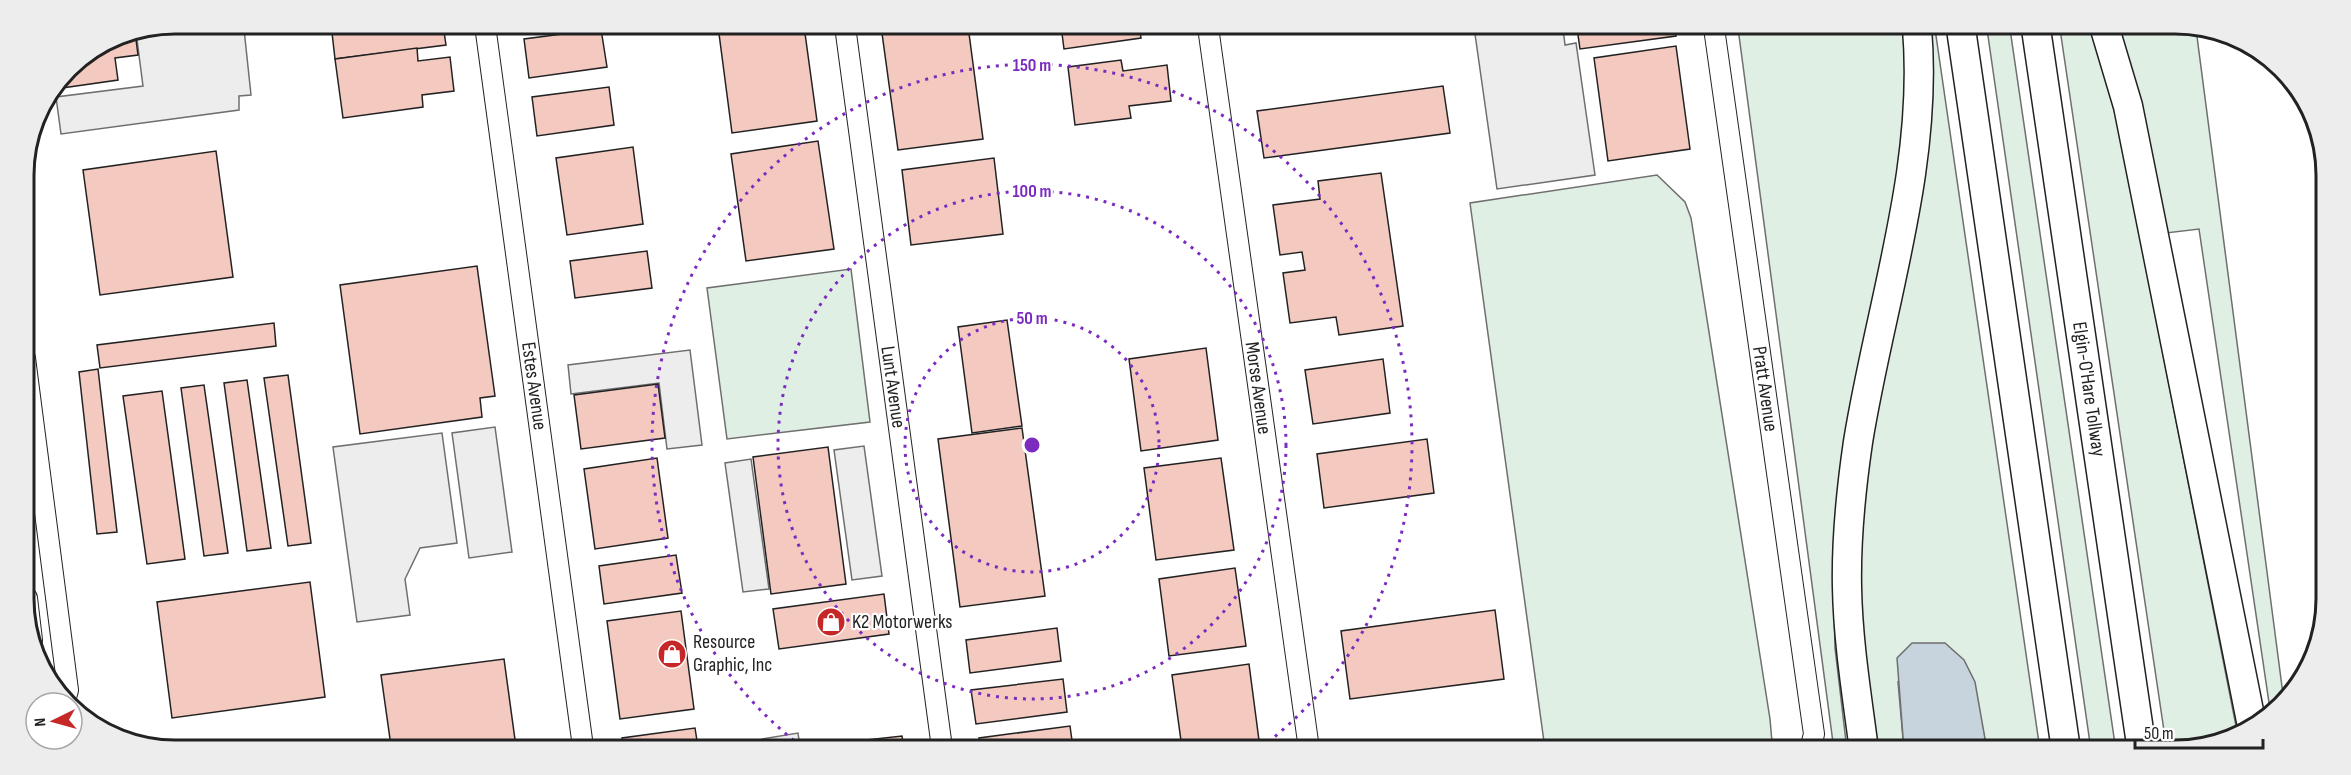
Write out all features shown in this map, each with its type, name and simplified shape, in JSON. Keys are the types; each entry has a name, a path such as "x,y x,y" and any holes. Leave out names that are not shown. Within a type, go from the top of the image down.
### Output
{"highway":[{"path":"1863,740 1850,647 1847,588 1848,518 1858,441 1908,192 1918,110 1917,34"},
{"path":"1962,34 2065,740"},
{"name":"Elgin-O'Hare Tollway","path":"2037,34 2140,740"},
{"path":"2106,34 2128,106 2251,719"}],"street":[{"name":"Estes Avenue","path":"486,34 582,740"},
{"name":"Lunt Avenue","path":"846,34 941,740"},
{"name":"Morse Avenue","path":"1209,34 1308,740"},
{"name":"Pratt Avenue","path":"1715,34 1815,734 1813,740"},
{"path":"34,430 68,690"}],"green space":[{"path":"1739,34 1904,34 1903,137 1833,568 1835,648 1846,740 1833,740"},
{"path":"1928,34 1936,34 2039,740 1985,740 1980,716 1898,682 1903,740 1875,740 1860,637 1860,525"},
{"path":"1988,34 2011,34 2114,740 2090,740"},
{"path":"2061,34 2092,34 2117,120 2236,727 2212,736 2165,740"},
{"path":"2120,34 2197,36 2282,690 2269,704 2199,229 2166,233"},
{"path":"1657,175 1685,202 1691,218 1772,740 1544,740 1470,203"},
{"path":"851,269 870,422 727,439 707,288"}],"shaded area":[{"path":"176,34 245,34 251,95 239,96 239,110 61,134 56,100 58,97 143,86 137,40"},
{"path":"1475,34 1564,34 1565,45 1576,43 1595,175 1497,189"},
{"path":"690,350 702,445 667,449 659,383 571,394 568,365"},
{"path":"495,427 512,552 469,558 452,433"},
{"path":"442,433 457,543 420,548 405,579 410,615 357,622 333,447"},
{"path":"864,446 882,576 852,580 834,450"},
{"path":"751,459 769,589 743,592 725,463"},
{"path":"1912,643 1945,643 1964,660 1975,682 1985,740 1903,740 1897,658"},
{"path":"798,733 799,740 762,740"}],"building":[{"path":"332,34 444,34 446,45 335,59"},
{"path":"562,34 602,34 607,67 529,78 524,39"},
{"path":"719,34 805,34 817,121 732,133"},
{"path":"882,34 969,34 983,139 898,150"},
{"path":"1062,34 1140,34 1141,38 1064,49"},
{"path":"1578,34 1676,34 1676,36 1580,49"},
{"path":"136,40 138,55 115,58 118,80 66,87 76,76 105,53"},
{"path":"1676,46 1690,149 1608,161 1594,58"},
{"path":"417,48 418,61 450,57 454,91 422,95 423,107 343,118 335,59"},
{"path":"1121,60 1123,71 1167,65 1171,101 1129,106 1131,118 1075,125 1068,67"},
{"path":"1443,86 1450,133 1264,158 1257,111"},
{"path":"609,87 614,125 537,136 532,97"},
{"path":"818,141 834,249 746,261 731,154"},
{"path":"633,147 643,224 567,235 556,158"},
{"path":"216,151 233,277 100,295 83,170"},
{"path":"994,158 1003,234 911,245 902,170"},
{"path":"1381,173 1403,326 1339,335 1336,317 1290,323 1283,273 1305,270 1302,252 1280,255 1273,205 1320,199 1318,181"},
{"path":"647,251 652,288 575,298 570,261"},
{"path":"477,266 495,396 480,398 482,417 360,434 340,285"},
{"path":"1007,320 1022,426 972,433 958,327"},
{"path":"274,323 276,346 100,368 97,345"},
{"path":"1206,348 1218,440 1141,451 1129,359"},
{"path":"1383,359 1390,413 1313,424 1305,370"},
{"path":"98,369 117,532 97,534 79,372"},
{"path":"288,375 311,543 288,546 264,378"},
{"path":"247,380 271,548 247,551 224,383"},
{"path":"658,384 665,438 581,449 574,395"},
{"path":"204,385 228,553 204,556 181,388"},
{"path":"162,391 185,559 147,564 123,396"},
{"path":"1022,428 1045,596 960,607 938,439"},
{"path":"1427,439 1434,493 1324,508 1317,454"},
{"path":"828,447 846,584 771,594 753,457"},
{"path":"657,458 668,538 595,549 584,469"},
{"path":"1221,458 1234,550 1156,560 1144,468"},
{"path":"676,555 682,593 604,604 599,566"},
{"path":"1235,568 1246,646 1169,656 1159,579"},
{"path":"310,582 325,697 172,718 157,602"},
{"name":"K2 Motorwerks","path":"884,594 889,634 779,649 773,609"},
{"path":"1495,610 1504,679 1350,699 1341,631"},
{"path":"681,611 694,709 620,719 607,621"},
{"path":"1057,628 1061,661 970,673 966,640"},
{"path":"504,659 515,740 390,740 381,675"},
{"path":"1249,664 1259,740 1181,740 1172,675"},
{"path":"1063,679 1067,712 976,724 971,690"},
{"path":"1070,726 1072,740 979,740 979,738"},
{"path":"695,728 697,740 622,740 622,738"},
{"path":"902,736 903,740 866,740"}],"place":[{"name":"K2 Motorwerks","path":"831,622"},
{"name":"Resource Graphic, Inc","path":"672,654"}]}
